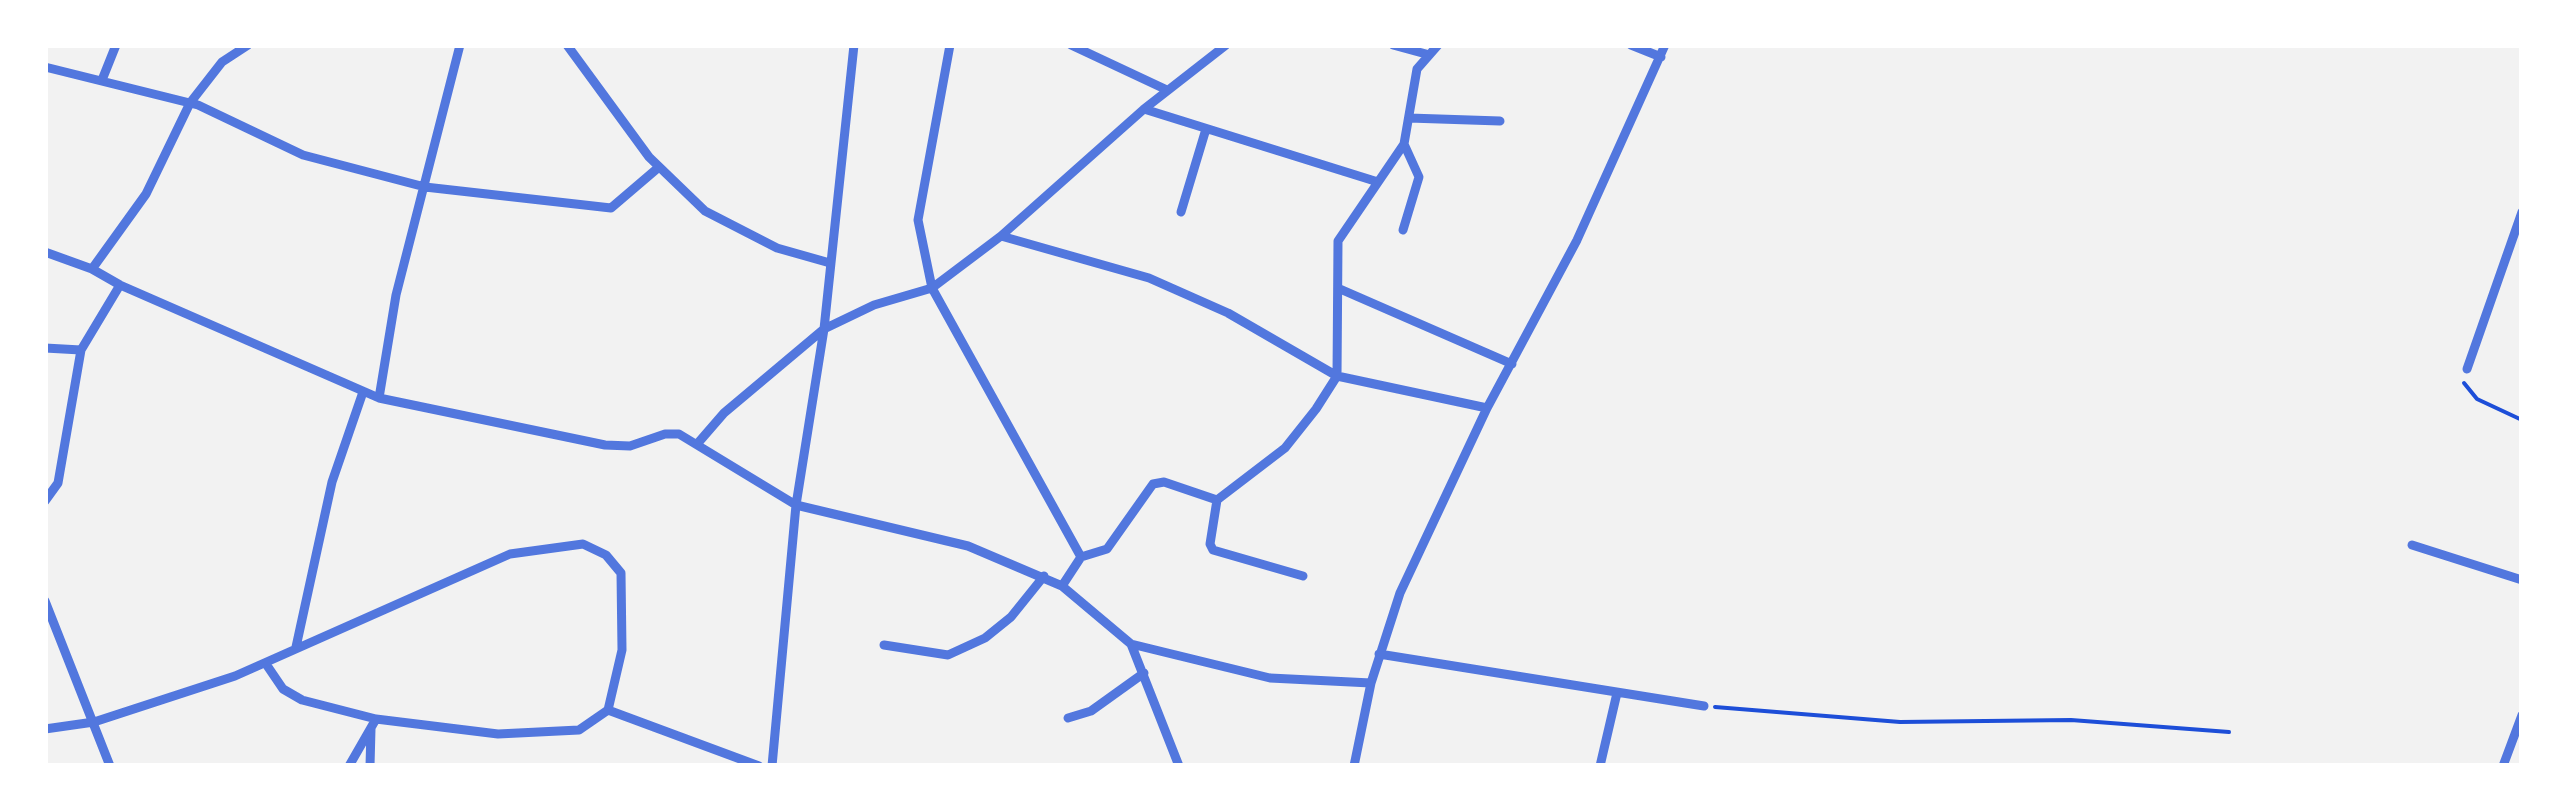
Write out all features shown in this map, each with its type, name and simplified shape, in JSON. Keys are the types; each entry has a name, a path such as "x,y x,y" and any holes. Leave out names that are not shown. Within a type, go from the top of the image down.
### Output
{"street":[{"path":"102,80 116,45"},
{"path":"92,269 146,194 190,104 222,62 248,45"},
{"path":"379,398 396,295 460,45"},
{"path":"567,45 659,168 705,210 777,248 830,263"},
{"path":"772,766 796,505 824,329 854,45"},
{"path":"950,45 918,220 932,288 1081,557"},
{"path":"1072,45 1167,90"},
{"path":"698,443 724,413 824,329 874,305 932,288 1001,236 1144,108 1226,45"},
{"path":"1393,45 1426,54"},
{"path":"1303,576 1213,550 1217,500 1286,448 1338,376 1338,241 1404,144 1418,69 1426,54 1438,45"},
{"path":"1631,45 1661,57"},
{"path":"1354,766 1371,684 1400,593 1487,408 1577,240 1665,45"},
{"path":"45,67 190,104 303,155 425,187 612,208 659,168"},
{"path":"1144,108 1275,146 1378,182"},
{"path":"1409,118 1500,121"},
{"path":"1181,212 1206,129"},
{"path":"1403,230 1419,177 1404,144"},
{"path":"2466,369 2522,212"},
{"path":"1001,236 1150,278 1228,313 1338,376 1487,408"},
{"path":"45,252 92,269 120,286 379,398 605,445 630,446 665,434 698,443 796,505 968,546 1044,576 1062,586 1131,644 1178,766"},
{"path":"45,501 58,482 81,350 120,286"},
{"path":"1340,289 1512,364"},
{"path":"45,348 81,350"},
{"path":"296,647 332,482 363,392"},
{"path":"1062,586 1081,557 1107,549 1153,484 1164,482 1217,500"},
{"path":"45,729 94,722 266,664 296,647 510,554 583,544 606,555 621,573 622,650 608,710 579,730 539,734 482,732 374,722 302,700 283,689 266,664"},
{"path":"2412,545 2522,580"},
{"path":"884,646 948,655 985,638 1011,617 1044,576"},
{"path":"45,600 110,766"},
{"path":"1131,644 1270,678 1371,684"},
{"path":"1379,654 1704,706"},
{"path":"1068,718 1091,711 1144,673"},
{"path":"1600,766 1617,693"},
{"path":"608,710 759,766"},
{"path":"2503,766 2522,715"},
{"path":"349,766 374,722"},
{"path":"370,766 374,722"}],"path":[{"path":"2466,369 2463,378 2469,394 2522,420"},
{"path":"1704,706 1900,722 2071,720 2229,732"}]}
